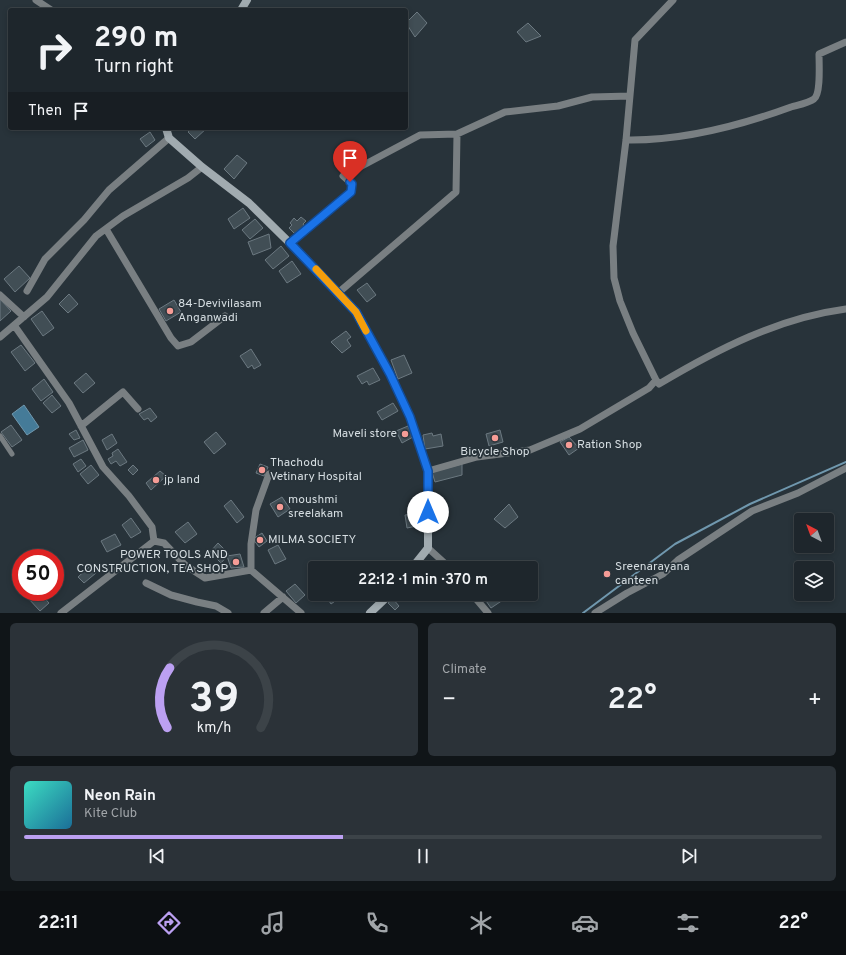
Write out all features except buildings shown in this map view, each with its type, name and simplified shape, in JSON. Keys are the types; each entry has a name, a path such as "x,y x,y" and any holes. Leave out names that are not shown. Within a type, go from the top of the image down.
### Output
{"main road":[{"path":"167,130 169,138 202,167 249,203 290,243 356,312 390,374 410,417 428,471 428,548 418,561"},
{"path":"370,613 383,601"}],"street":[{"path":"36,0 48,8"},
{"path":"673,0 636,40 613,246 614,278 620,301 633,333 656,380 659,384 734,342 776,326 816,313 846,309"},
{"path":"626,140 650,140 693,134 776,112 814,99 818,93 819,54 846,42"},
{"path":"290,243 351,192 352,184 343,176 420,135 457,134 505,112 558,106 592,97 630,96"},
{"path":"338,293 456,192 457,134"},
{"path":"27,291 45,259 84,220 109,190 169,138"},
{"path":"0,337 47,297 96,236 123,216 188,178 202,167"},
{"path":"106,229 171,338 178,346 191,342 225,316"},
{"path":"0,295 24,317"},
{"path":"14,326 65,398 103,467 129,496 152,527 154,541"},
{"path":"428,471 477,457 530,450 580,429 649,388 656,380"},
{"path":"81,426 123,392 138,409"},
{"path":"0,436 12,454"},
{"path":"595,613 627,593 663,574 678,560 752,511 798,493 846,468"},
{"path":"270,474 256,510 251,544 251,570 301,613"},
{"path":"61,613 154,541 164,543 186,565 205,578 251,570"},
{"path":"428,548 442,561"},
{"path":"146,582 171,594 216,606 228,613"},
{"path":"264,613 283,597"},
{"path":"478,601 488,613"}],"water":[{"path":"24,405 39,427 27,435 12,414"}],"waterway":[{"path":"583,613 675,544 750,504 846,462"}],"slow traffic":[{"path":"316,269 356,312 366,331"}],"place":[{"name":"84-Devivilasam Anganwadi","path":"170,311"},
{"name":"Maveli store","path":"405,434"},
{"name":"Bicycle Shop","path":"495,438"},
{"name":"Ration Shop","path":"569,445"},
{"name":"Thachodu Vetinary Hospital","path":"262,470"},
{"name":"jp land","path":"156,480"},
{"name":"moushmi sreelakam","path":"280,507"},
{"name":"MILMA SOCIETY","path":"260,540"},
{"name":"POWER TOOLS AND CONSTRUCTION, TEA SHOP","path":"236,562"},
{"name":"Sreenarayana canteen","path":"607,574"}],"route":[{"path":"350,182 352,184 351,192 290,243 356,312 390,374 410,417 425,460 428,471 428,512"}]}
